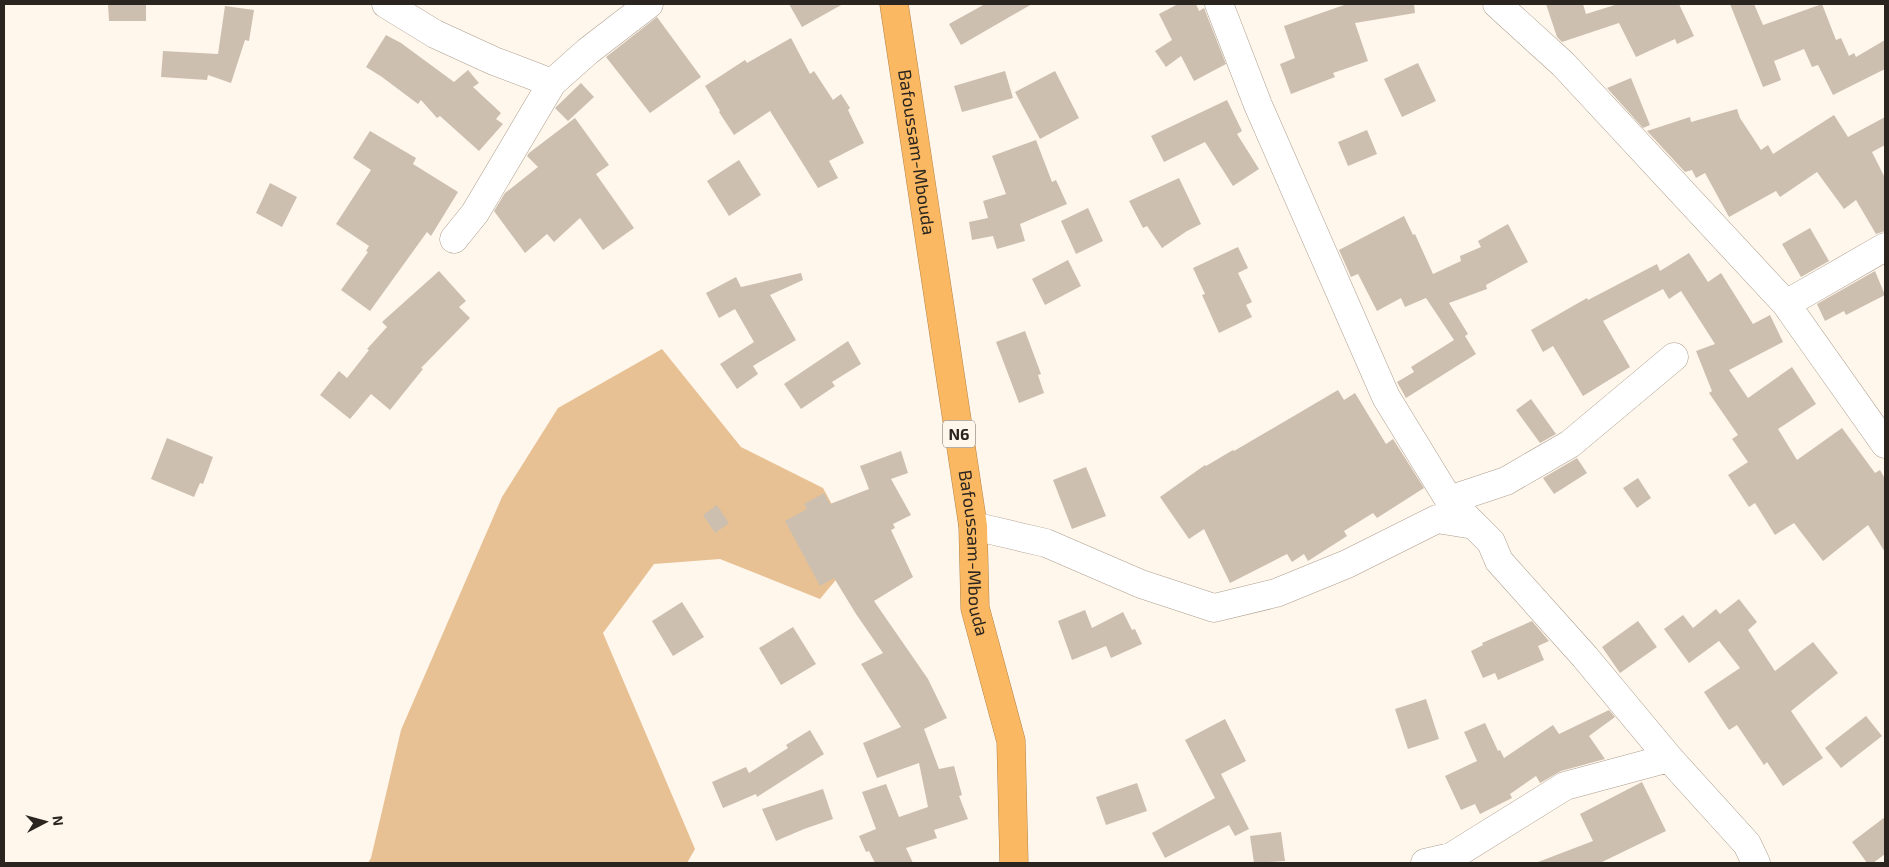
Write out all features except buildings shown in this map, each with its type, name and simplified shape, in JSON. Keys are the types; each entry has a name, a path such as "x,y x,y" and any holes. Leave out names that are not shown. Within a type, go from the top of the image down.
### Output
{"highway":[{"name":"Bafoussam-Mbouda","path":"894,4 973,526 975,608 1011,741 1014,863"}],"street":[{"path":"386,4 435,34 494,61 552,83"},
{"path":"454,240 475,212 552,83 588,51 649,4"},
{"path":"1219,4 1258,104 1386,397 1449,500 1491,542 1499,561 1747,844 1756,863"},
{"path":"1497,4 1563,64 1786,304 1885,444"},
{"path":"1786,304 1885,247"},
{"path":"1449,500 1506,481 1570,444 1674,357"},
{"path":"973,526 1046,543 1141,584 1214,608 1276,593 1347,564 1437,519 1474,525"},
{"path":"1425,863 1451,857 1565,786 1670,758"}],"shaded area":[{"path":"662,349 741,447 823,488 858,553 820,599 720,559 654,564 603,633 695,849 687,863 368,863 371,858 401,730 502,497 558,408"}]}
